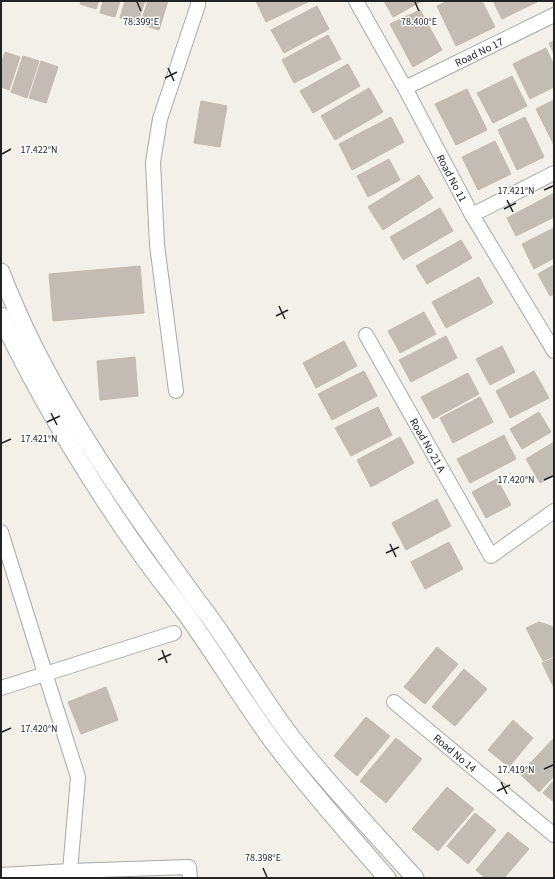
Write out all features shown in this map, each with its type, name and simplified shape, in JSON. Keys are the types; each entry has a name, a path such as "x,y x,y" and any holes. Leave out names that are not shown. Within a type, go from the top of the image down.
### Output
{"street":[{"name":"Road No 11","path":"356,1 405,88 472,215 554,351"},
{"path":"176,391 157,245 153,162 160,119 194,2"},
{"name":"Road No 17","path":"405,88 554,15"},
{"path":"472,215 554,173"},
{"path":"1,272 27,332 47,373 102,466 224,637 272,710 293,738 329,782 416,878"},
{"path":"1,316 33,380 59,427 106,504 141,554 181,606 257,719 294,769 387,878"},
{"name":"Road No 21 A","path":"366,335 491,556 554,510"},
{"path":"1,532 78,777 70,871"},
{"path":"1,688 174,633"},
{"name":"Road No 14","path":"394,702 554,835"},
{"path":"1,875 70,871 189,868 190,878"}],"building":[{"path":"81,1 99,1 96,9 80,4"},
{"path":"103,1 120,1 115,17 100,13"},
{"path":"125,1 145,1 137,24 120,18"},
{"path":"148,1 168,1 159,30 140,24"},
{"path":"256,1 310,1 266,22"},
{"path":"384,1 422,1 393,17"},
{"path":"448,1 482,1 495,27 456,46 437,6"},
{"path":"493,1 537,1 537,2 502,19"},
{"path":"317,6 329,29 284,53 271,30"},
{"path":"420,10 442,50 413,67 390,24"},
{"path":"328,35 341,59 294,83 282,60"},
{"path":"554,41 554,54 549,43"},
{"path":"546,48 554,65 554,87 530,99 513,64"},
{"path":"5,52 20,57 9,90 1,87 1,65"},
{"path":"23,56 39,61 27,98 11,92"},
{"path":"41,61 58,67 46,103 29,98"},
{"path":"348,64 360,86 313,113 300,91"},
{"path":"512,76 527,106 493,123 477,93"},
{"path":"369,88 383,112 335,140 321,116"},
{"path":"467,89 487,130 456,145 435,104"},
{"path":"554,100 554,145 536,109"},
{"path":"201,101 227,106 220,147 194,143"},
{"path":"391,117 404,142 352,170 339,144"},
{"path":"525,117 544,157 517,170 498,130"},
{"path":"495,141 511,174 478,190 462,157"},
{"path":"389,159 400,180 368,197 357,176"},
{"path":"419,175 433,198 383,230 368,207"},
{"path":"554,193 554,217 516,236 507,218"},
{"path":"440,208 453,231 403,260 390,237"},
{"path":"554,228 554,258 534,269 522,244"},
{"path":"461,240 472,258 427,284 416,266"},
{"path":"554,265 554,294 550,296 538,274"},
{"path":"140,266 144,313 53,321 49,274"},
{"path":"479,277 493,303 446,328 432,302"},
{"path":"424,312 436,334 400,353 388,331"},
{"path":"446,336 457,358 411,382 399,360"},
{"path":"344,341 357,366 316,388 303,363"},
{"path":"502,346 515,372 490,385 476,359"},
{"path":"135,357 138,396 100,400 97,361"},
{"path":"364,371 377,396 332,420 318,394"},
{"path":"534,371 549,398 510,418 496,391"},
{"path":"468,373 479,394 433,419 421,397"},
{"path":"480,397 493,422 453,443 440,418"},
{"path":"378,407 392,435 351,456 335,428"},
{"path":"539,412 551,432 522,449 510,429"},
{"path":"504,435 516,459 470,483 457,459"},
{"path":"400,437 414,463 371,487 357,460"},
{"path":"554,442 554,475 540,483 526,459"},
{"path":"497,479 511,505 486,518 472,492"},
{"path":"437,499 451,526 406,550 392,523"},
{"path":"449,542 463,569 425,589 411,562"},
{"path":"539,622 554,627 554,656 543,661 526,628"},
{"path":"437,647 458,664 425,704 404,687"},
{"path":"554,658 554,688 542,663"},
{"path":"464,669 487,689 455,726 432,707"},
{"path":"106,687 118,720 81,734 68,702"},
{"path":"366,717 390,736 357,776 334,756"},
{"path":"513,720 533,738 509,767 488,750"},
{"path":"396,738 422,759 386,803 360,781"},
{"path":"554,738 554,776 539,792 520,774"},
{"path":"554,780 554,802 543,793"},
{"path":"447,787 474,809 438,851 412,829"},
{"path":"475,813 496,830 468,864 447,846"},
{"path":"508,832 529,849 504,878 485,878 476,870"}]}
